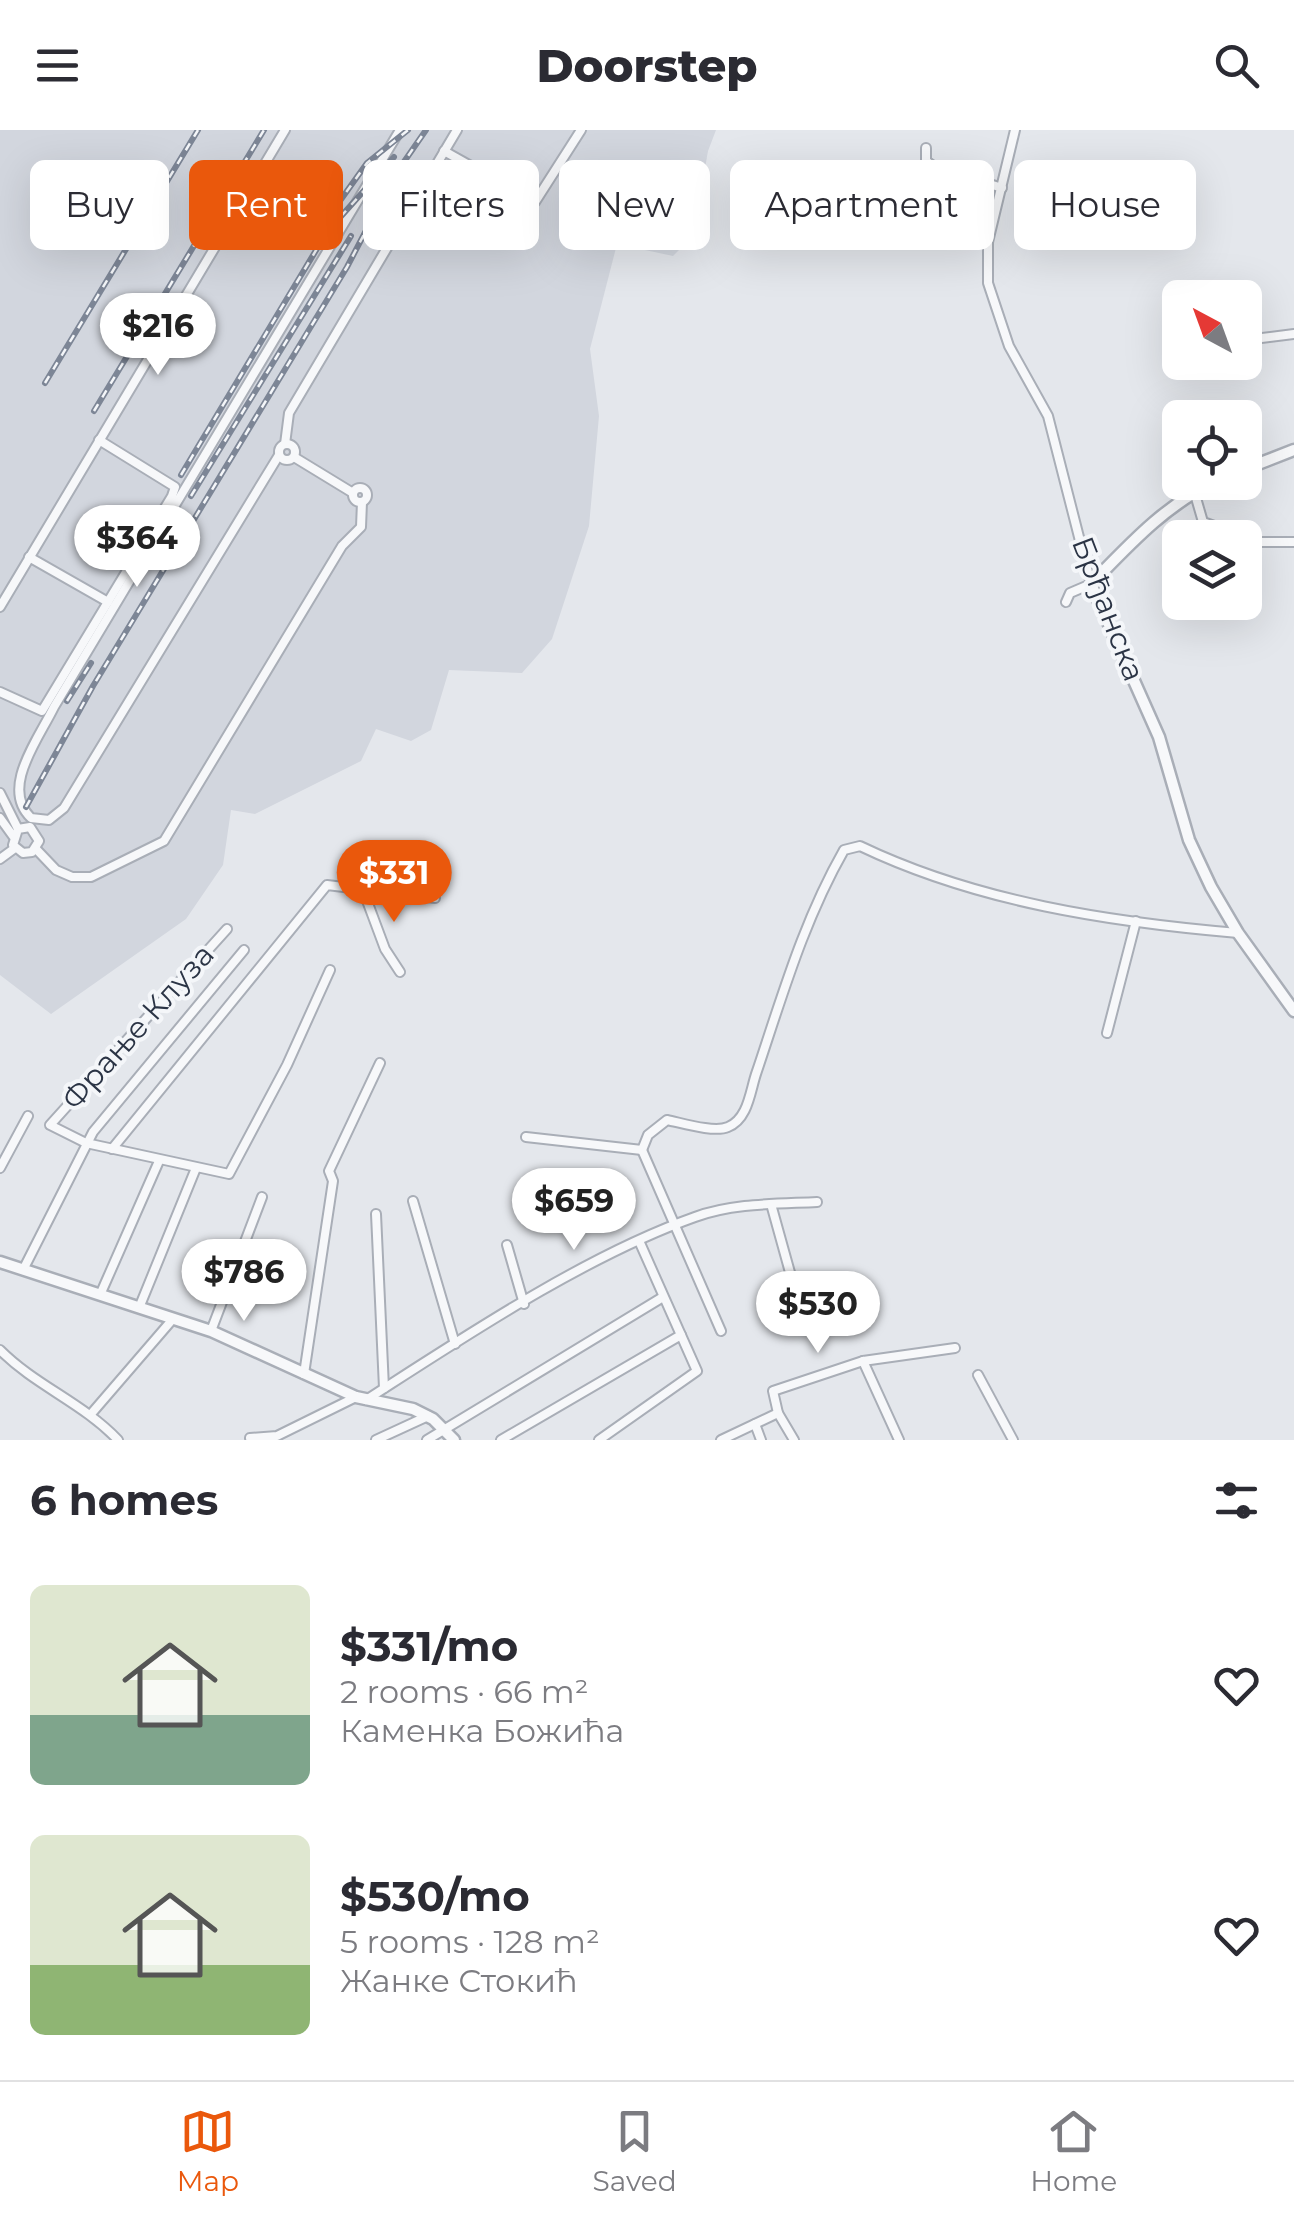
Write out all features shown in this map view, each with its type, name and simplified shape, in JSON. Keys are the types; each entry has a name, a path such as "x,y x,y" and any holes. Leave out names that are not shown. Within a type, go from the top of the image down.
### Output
{"street":[{"path":"0,606 285,130"},
{"path":"400,130 54,707 16,785 17,802 31,818 55,818 72,797 285,444 289,413 457,130"},
{"path":"444,151 535,202 581,130"},
{"name":"Брђанска","path":"1015,130 986,256 988,283 1005,337 1048,416 1091,584 1159,737 1189,840 1238,933 1294,1011"},
{"path":"926,148 926,160 933,166 1002,188"},
{"path":"1262,338 1294,334"},
{"path":"0,692 42,711 176,487 99,440"},
{"path":"285,444 293,446 294,456"},
{"path":"1262,463 1294,450"},
{"path":"278,455 284,460 294,456"},
{"path":"15,832 26,826 37,833 36,849 56,870 72,877 91,878 164,841 342,546 361,527 362,502 356,501 354,492 294,456"},
{"path":"1066,602 1070,593 1091,584 1144,530 1182,500"},
{"path":"1197,500 1203,522 1259,542 1294,542"},
{"path":"29,558 108,602"},
{"path":"0,793 15,832 15,848"},
{"path":"0,818 15,832"},
{"path":"721,1331 642,1150 648,1135 666,1120 724,1130 749,1103 794,953 816,900 844,850 860,846 958,886 1136,921 1238,933"},
{"path":"15,848 23,853 36,849"},
{"path":"0,859 15,848"},
{"path":"112,1149 327,885 435,898"},
{"path":"363,890 380,938 400,972"},
{"path":"1107,1033 1136,921"},
{"name":"Фрање Клуза","path":"86,1144 50,1125 227,929"},
{"path":"23,1270 86,1144 244,950"},
{"path":"86,1144 230,1174 287,1065 330,970"},
{"path":"304,1374 333,1181 329,1171 380,1063"},
{"path":"0,1168 28,1116"},
{"path":"526,1137 642,1150"},
{"path":"100,1294 159,1160"},
{"path":"139,1308 196,1168"},
{"path":"211,1331 262,1197"},
{"path":"413,1202 455,1344"},
{"path":"250,1438 277,1436 384,1388 524,1304 694,1217 771,1204 817,1202"},
{"path":"771,1204 790,1276"},
{"path":"376,1214 384,1388"},
{"path":"600,1440 697,1371 640,1243"},
{"path":"507,1245 524,1304"},
{"path":"0,1262 211,1331 361,1399 428,1416 454,1440"},
{"path":"427,1440 663,1297"},
{"path":"92,1414 172,1320"},
{"path":"502,1440 681,1335"},
{"path":"794,1440 778,1412 772,1394 776,1389 863,1361 956,1348"},
{"path":"0,1350 26,1376 92,1414 118,1440"},
{"path":"863,1361 898,1440"},
{"path":"978,1375 1013,1440"},
{"path":"721,1440 778,1412"},
{"path":"376,1440 428,1416"},
{"path":"755,1424 761,1440"}],"shaded area":[{"path":"0,130 716,130 706,160 559,160 559,250 615,250 590,349 599,416 589,526 552,639 522,673 449,670 431,730 411,741 376,729 361,761 255,814 231,810 223,865 186,919 51,1014 0,975"},
{"path":"645,250 679,250 673,256"}],"railway":[{"path":"45,383 198,130"},
{"path":"94,411 264,130"},
{"path":"343,197 367,163 408,130"},
{"path":"405,160 426,130"},
{"path":"181,475 327,232 394,157"},
{"path":"191,496 351,236"},
{"path":"26,807 93,686 363,236"},
{"path":"67,701 91,663"}]}
